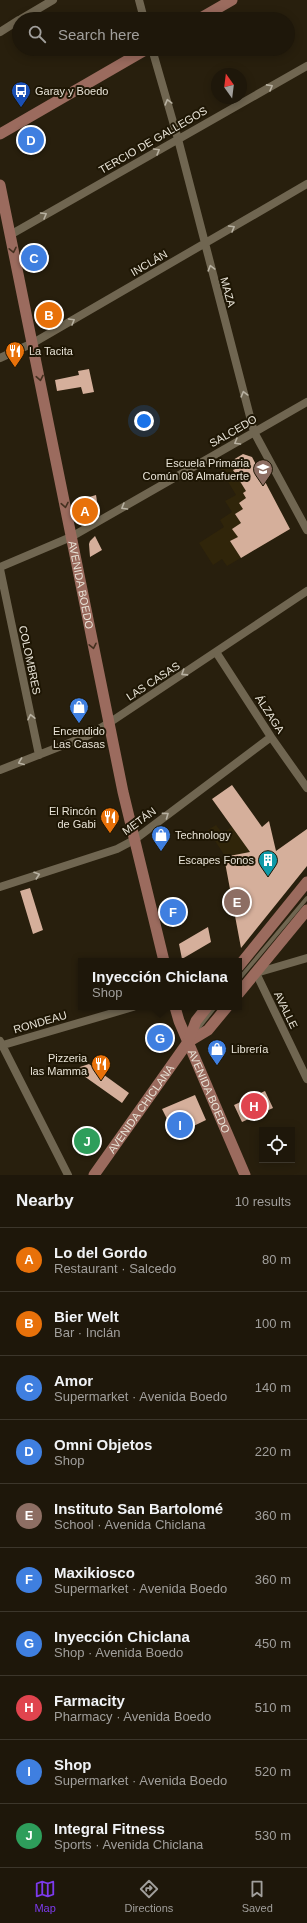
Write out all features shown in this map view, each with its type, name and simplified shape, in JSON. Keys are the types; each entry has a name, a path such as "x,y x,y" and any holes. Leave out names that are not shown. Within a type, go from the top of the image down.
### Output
{"main road":[{"path":"211,12 232,0"},
{"path":"0,134 135,56"},
{"name":"AVENIDA BOEDO","path":"0,185 109,723 134,840 163,958"},
{"path":"242,962 307,882"},
{"path":"242,989 307,910"},
{"name":"AVENIDA BOEDO","path":"176,1010 188,1042 245,1175"},
{"name":"AVENIDA CHICLANA","path":"94,1175 188,1042 196,1021 205,1010"},
{"name":"AVENIDA CHICLANA","path":"188,1042 208,1030 225,1010"}],"street":[{"path":"33,12 53,0"},
{"path":"139,0 142,12"},
{"path":"0,32 12,25"},
{"name":"MAZA","path":"154,56 178,139 254,432 307,530"},
{"name":"TERCIO DE GALLEGOS","path":"10,235 307,66"},
{"name":"INCLÁN","path":"0,358 33,344 307,184"},
{"name":"SALCEDO","path":"0,568 71,537 307,402"},
{"name":"COLOMBRES","path":"0,568 39,755"},
{"name":"LAS CASAS","path":"0,770 87,736 109,723 307,591"},
{"name":"ÁLZAGA","path":"216,652 271,737 307,788"},
{"name":"METÁN","path":"0,887 117,849 134,840 271,737"},
{"path":"256,973 307,958"},
{"name":"AVALLE","path":"256,973 307,1079"},
{"name":"RONDEAU","path":"1,1044 122,1010"},
{"path":"1,1044 68,1175"}],"lane":[{"path":"242,975 307,898"},
{"path":"188,1042 213,1010"}],"shaded area":[{"path":"243,454 252,457 290,529 227,566 222,559 213,565 199,543 224,527 220,520 232,512 225,501 236,495 220,468"},
{"path":"216,825 222,833 232,827 242,840 247,836 252,862 234,865 249,939 241,948 223,853 208,830"}],"building":[{"path":"89,369 94,392 83,394 81,387 57,391 55,380 79,375 78,371"},
{"path":"243,454 252,457 290,529 241,558 230,541 238,537 232,529 241,523 235,514 243,509 239,503 246,498 243,493 246,491 233,470 238,468 233,460"},
{"path":"96,495 98,508 83,517 79,500"},
{"path":"95,536 102,550 90,557 89,544"},
{"path":"232,785 262,827 269,821 276,851 307,829 307,866 241,948 224,857 250,852 212,799"},
{"path":"30,888 43,930 33,934 20,891"},
{"path":"208,927 211,942 184,958 182,958 179,944"},
{"path":"160,1029 164,1040 159,1047 146,1038"},
{"name":"Pizzeria las Mamma","path":"89,1064 129,1093 122,1103 74,1069"},
{"path":"265,1091 273,1108 242,1122 234,1105"},
{"path":"195,1095 206,1120 175,1135 162,1109"}],"place":[{"name":"Garay y Boedo","path":"21,108"},
{"name":"Omni Objetos","path":"31,140"},
{"name":"Amor","path":"34,258"},
{"name":"Bier Welt","path":"49,315"},
{"name":"La Tacita","path":"15,368"},
{"name":"Escuela Primaria Común 08 Almafuerte","path":"263,486"},
{"name":"Lo del Gordo","path":"85,511"},
{"name":"Encendido Las Casas","path":"79,724"},
{"name":"El Rincón de Gabi","path":"110,834"},
{"name":"Technology","path":"161,852"},
{"name":"Escapes Fonos","path":"268,877"},
{"name":"Instituto San Bartolomé","path":"237,902"},
{"name":"Maxikiosco","path":"173,912"},
{"name":"Inyección Chiclana","path":"160,1038"},
{"name":"Librería","path":"217,1066"},
{"name":"Pizzeria las Mamma","path":"101,1081"},
{"name":"Farmacity","path":"254,1106"},
{"name":"Shop","path":"180,1125"},
{"name":"Integral Fitness","path":"87,1141"}]}
